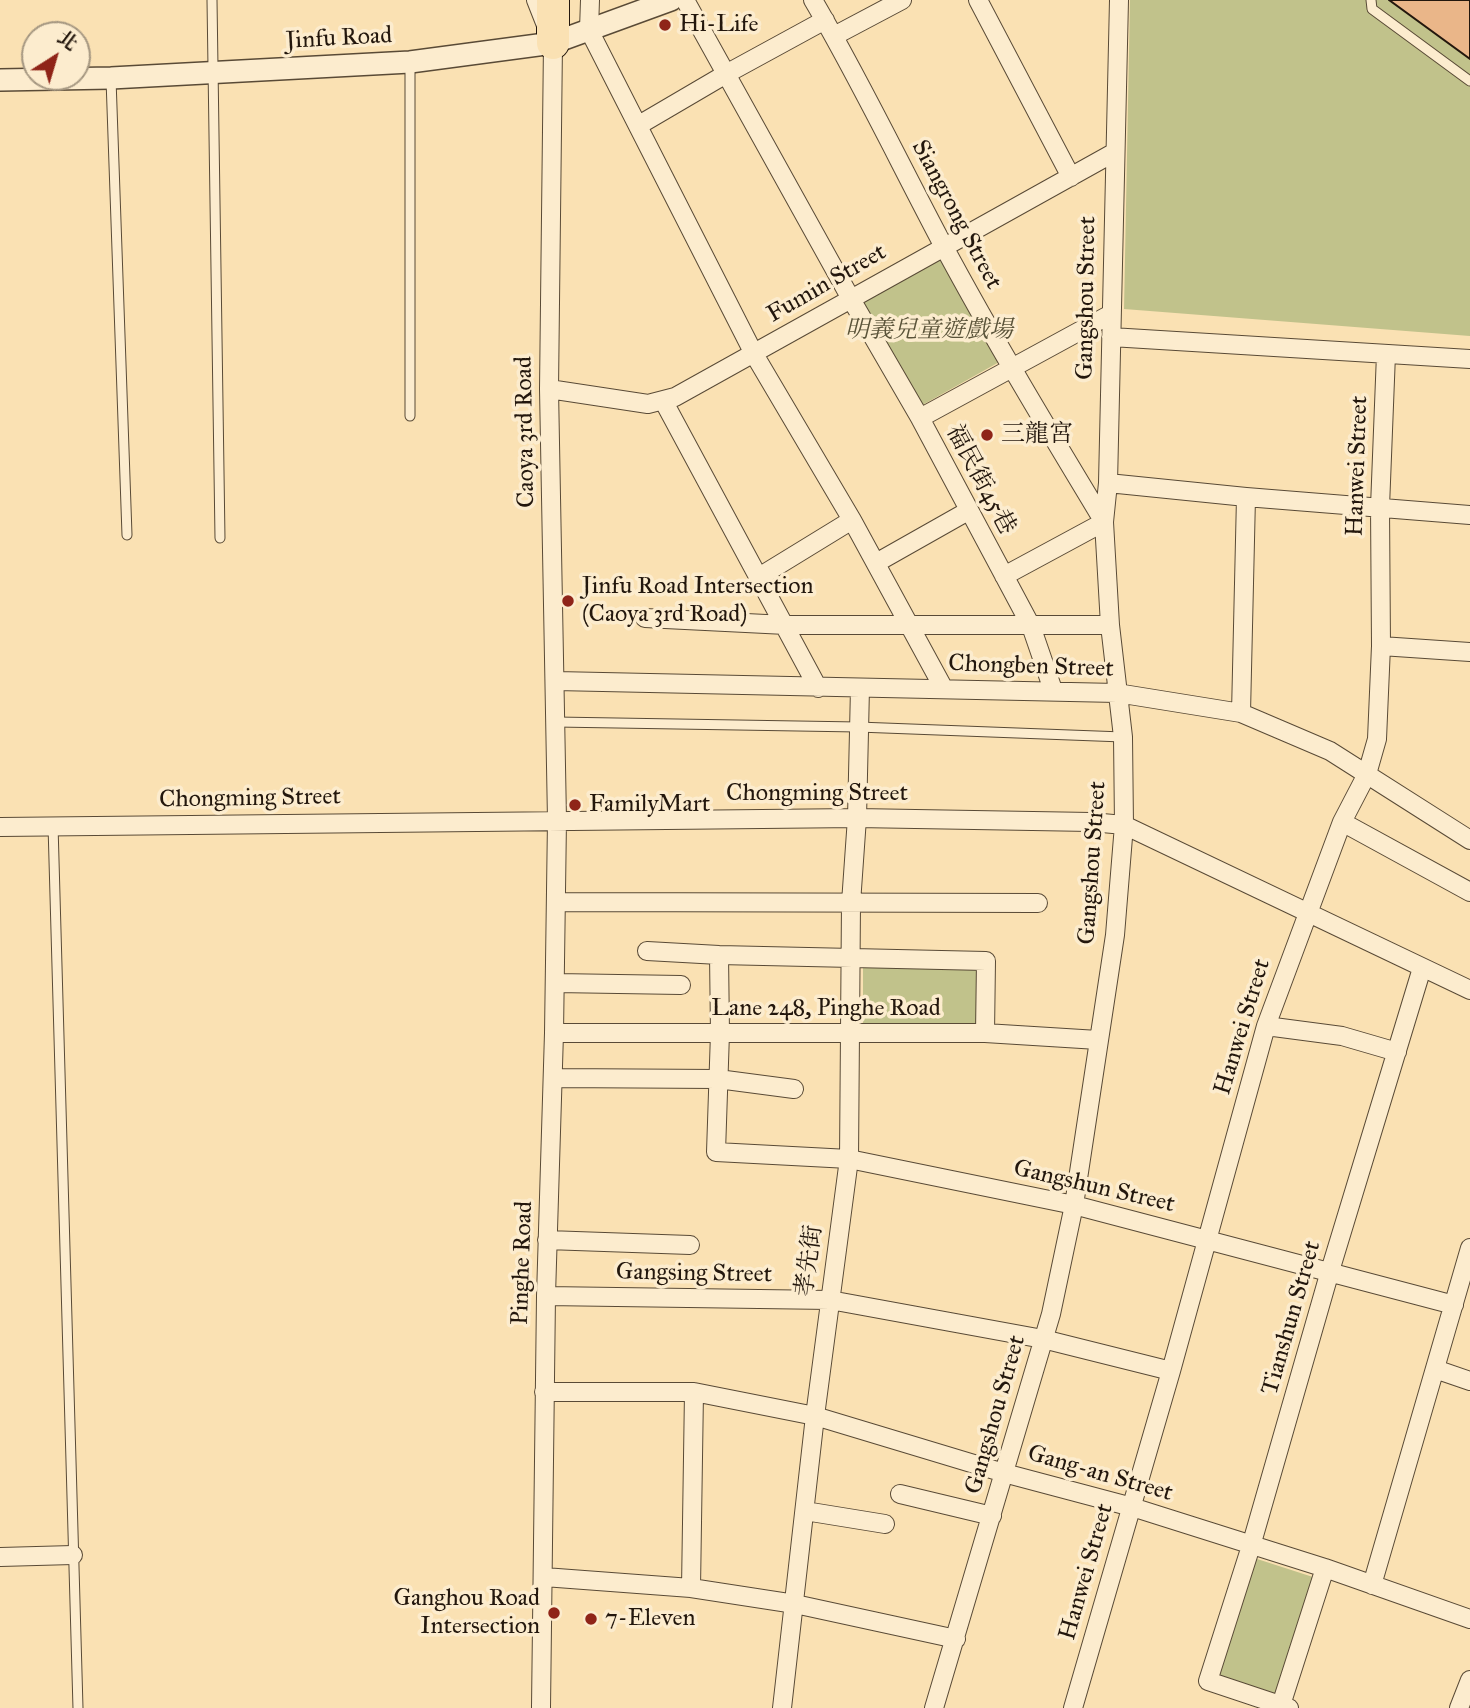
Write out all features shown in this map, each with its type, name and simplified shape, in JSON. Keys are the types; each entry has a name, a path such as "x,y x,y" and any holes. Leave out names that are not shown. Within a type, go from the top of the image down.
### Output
{"highway":[{"path":"553,0 572,36"},
{"path":"572,36 573,0"}],"street":[{"path":"536,0 572,36 639,125 754,354 852,520 944,690"},
{"name":"Caoya 3rd Road","path":"557,820 549,389 572,36 590,0"},
{"name":"Jinfu Road","path":"0,80 111,78 410,62 572,36 671,0"},
{"name":"福民街45巷","path":"685,0 850,299 920,418 1031,626 1053,690"},
{"name":"Siangrong Street","path":"813,0 1012,369 1104,522"},
{"path":"639,125 726,74 902,0"},
{"path":"978,0 1071,177"},
{"name":"Gangshou Street","path":"934,1708 1044,1339 1074,1205 1115,935 1124,825 1123,737 1110,625 1104,522 1108,483 1119,0"},
{"name":"Fumin Street","path":"549,389 648,404 664,402 696,387 1115,152"},
{"path":"920,418 1111,314"},
{"path":"1111,337 1470,359"},
{"name":"Hanwei Street","path":"1073,1708 1171,1371 1266,1026 1306,913 1342,822 1367,774 1377,739 1381,646 1380,507 1386,354"},
{"path":"664,402 818,688"},
{"path":"1108,483 1470,515"},
{"path":"1241,713 1246,497"},
{"path":"876,563 968,511"},
{"path":"759,577 852,520"},
{"path":"1004,576 1104,522"},
{"path":"645,618 786,625 1110,625"},
{"path":"1381,646 1470,652"},
{"name":"Chongben Street","path":"556,681 818,688 1053,690 1117,693 1241,713 1330,751 1470,840"},
{"name":"孝先街","path":"782,1708 815,1416 849,1159 851,903 857,818 860,688"},
{"name":"Chongming Street","path":"0,827 857,818 1091,822 1124,825 1470,990"},
{"name":"Pinghe Road","path":"541,1708 544,1392 556,983 557,820"},
{"path":"1342,822 1470,892"},
{"path":"556,902 1038,903"},
{"path":"647,951 986,961 985,1033"},
{"path":"718,1079 719,955"},
{"name":"Tianshun Street","path":"1285,1707 1208,1681 1251,1546 1422,968"},
{"path":"556,983 681,985"},
{"path":"1266,1026 1342,1036 1397,1052"},
{"name":"Lane 248, Pinghe Road","path":"554,1033 985,1033 1098,1040"},
{"path":"553,1078 718,1079 794,1089"},
{"name":"Gangshun Street","path":"718,1079 716,1152 849,1159 1074,1205 1454,1305"},
{"path":"547,1240 690,1245"},
{"path":"1372,1585 1470,1248"},
{"name":"Gangsing Street","path":"546,1296 830,1300 1044,1339 1171,1371"},
{"path":"1435,1369 1470,1381"},
{"name":"Gang-an Street","path":"544,1392 694,1392 815,1416 1004,1473 1132,1507 1470,1619"},
{"path":"691,1588 694,1392"},
{"path":"900,1494 992,1516"},
{"path":"805,1511 884,1524"},
{"path":"0,1557 73,1555"},
{"path":"1285,1707 1325,1569"},
{"path":"544,1577 691,1588 795,1604 956,1639"},
{"path":"1459,1708 1470,1680"}],"lane":[{"path":"212,0 219,538"},
{"path":"1371,0 1372,9 1470,81"},
{"path":"410,62 410,416"},
{"path":"111,78 127,535"},
{"path":"556,722 858,727 1123,737"},
{"path":"53,825 78,1708"}],"green space":[{"path":"1130,0 1470,0 1470,336 1124,309"},
{"name":"明義兒童遊戲場","path":"941,254 1001,361 917,408 857,302"},
{"path":"863,959 983,962 982,1024 863,1023"},
{"path":"1251,1557 1316,1578 1279,1696 1214,1676"}],"building":[{"path":"1389,0 1470,0 1470,59"}],"place":[{"name":"Hi-Life","path":"665,25"},
{"name":"三龍宮","path":"987,435"},
{"name":"Jinfu Road Intersection (Caoya 3rd Road)","path":"568,601"},
{"name":"FamilyMart","path":"575,805"},
{"name":"Ganghou Road Intersection","path":"554,1613"},
{"name":"7-Eleven","path":"591,1619"}]}
